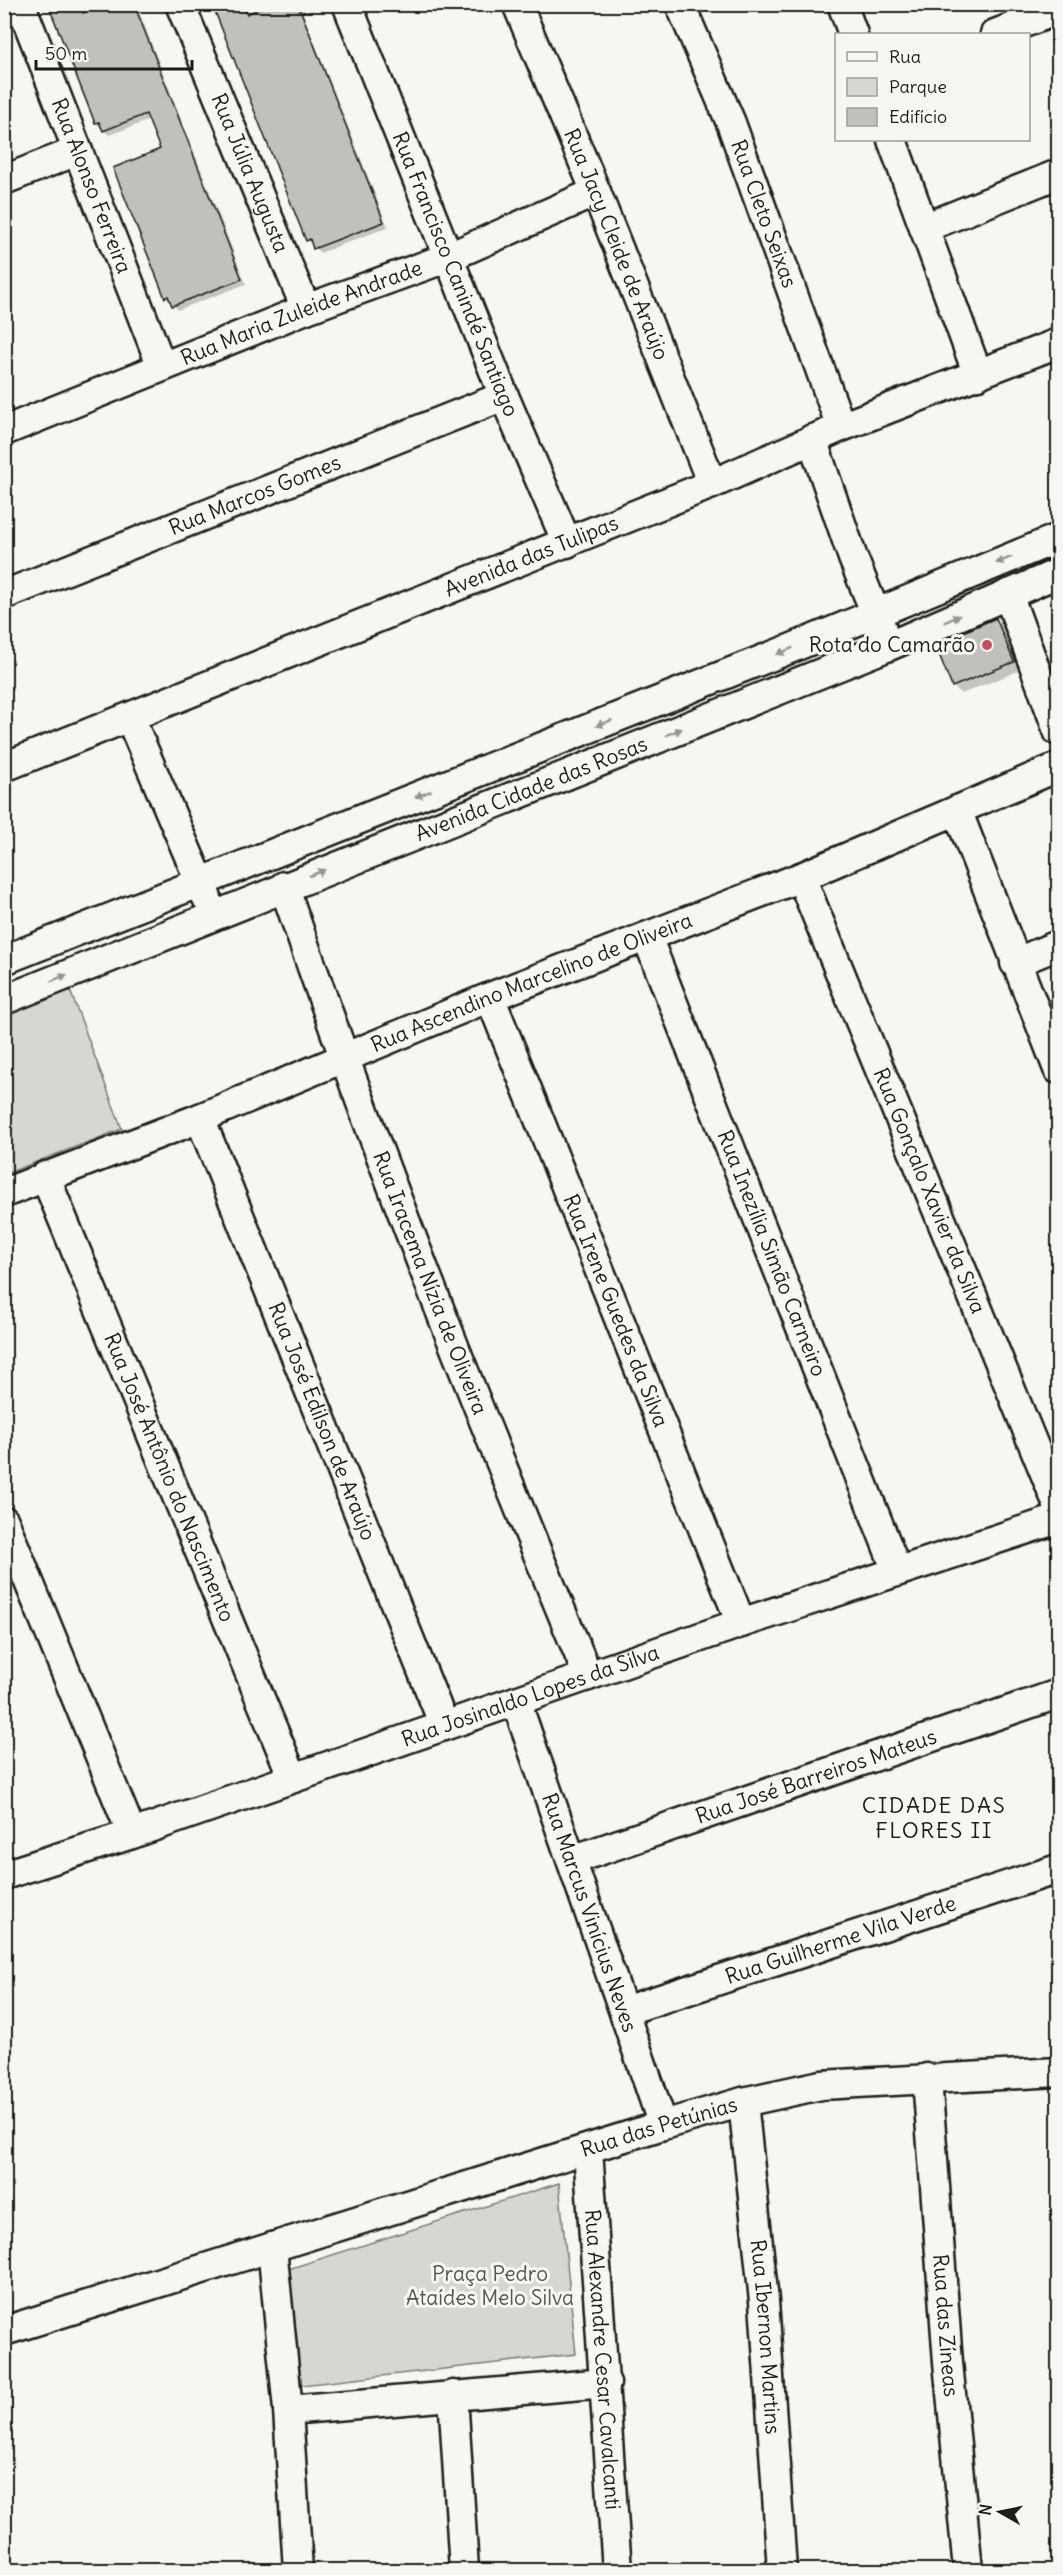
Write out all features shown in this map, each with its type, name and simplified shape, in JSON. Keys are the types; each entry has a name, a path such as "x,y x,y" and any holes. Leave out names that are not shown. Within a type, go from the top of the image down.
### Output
{"street":[{"path":"4,11 21,4"},
{"name":"Rua Alonso Ferreira","path":"21,4 162,367"},
{"name":"Rua Júlia Augusta","path":"180,4 306,309"},
{"name":"Rua Francisco Canindé Santiago","path":"347,4 504,396 567,543"},
{"name":"Rua Jacy Cleide de Araújo","path":"517,4 596,192 712,484"},
{"name":"Rua Cleto Seixas","path":"680,4 731,123 841,427"},
{"path":"842,4 853,33"},
{"path":"998,33 1059,10"},
{"path":"892,141 978,375"},
{"path":"4,180 77,151"},
{"path":"924,228 1059,174"},
{"name":"Rua Maria Zuleide Andrade","path":"4,431 306,309 448,256 596,192"},
{"name":"Avenida das Tulipas","path":"5,766 567,543 712,484 841,427 1059,343"},
{"name":"Rua Marcos Gomes","path":"4,595 504,396"},
{"path":"812,439 889,646"},
{"name":"Avenida Cidade das Rosas","path":"4,960 634,711 1059,538"},
{"name":"Avenida Cidade das Rosas","path":"4,1000 284,886 889,646 1059,573"},
{"path":"1008,594 1059,731"},
{"path":"130,718 201,881 213,916"},
{"name":"Rua Ascendino Marcelino de Oliveira","path":"4,1193 200,1118 490,997 801,877 1059,767"},
{"path":"957,810 1015,963 1059,1069"},
{"name":"Rua Gonçalo Xavier da Silva","path":"801,877 1059,1505"},
{"name":"Rua Iracema Nízia de Oliveira","path":"284,886 343,1058 494,1448 588,1676"},
{"name":"Rua Inezília Simão Carneiro","path":"647,937 897,1571"},
{"path":"1015,963 1059,945"},
{"name":"Rua Irene Guedes da Silva","path":"490,997 741,1623"},
{"name":"Rua José Edilson de Araújo","path":"200,1118 444,1725"},
{"name":"Rua José Antônio do Nascimento","path":"45,1176 293,1778"},
{"name":"Rua Josinaldo Lopes da Silva","path":"4,1875 741,1623 1059,1519"},
{"path":"4,1521 132,1833"},
{"name":"Rua José Barreiros Mateus","path":"572,1860 1059,1694"},
{"name":"Rua Marcus Vinícius Neves","path":"516,1701 663,2125"},
{"name":"Rua Guilherme Vila Verde","path":"624,2011 1059,1869"},
{"name":"Rua das Petúnias","path":"4,2331 742,2102 821,2085 1059,2072"},
{"name":"Rua das Zíneas","path":"927,2078 948,2362 968,2571"},
{"name":"Rua Ibernon Martins","path":"742,2102 764,2301 782,2571"},
{"name":"Rua Alexandre Cesar Cavalcanti","path":"588,2150 606,2383 617,2571"},
{"path":"272,2247 288,2410 298,2571"},
{"path":"288,2410 453,2394 606,2383"},
{"path":"453,2394 464,2571"}],"green space":[{"path":"68,985 122,1129 5,1174 5,1010"},
{"name":"Praça Pedro Ataídes Melo Silva","path":"559,2183 576,2354 293,2386 285,2270"}],"building":[{"path":"48,4 79,4 83,13 104,4 134,4 242,279 172,306 168,296 165,298 113,168 160,149 146,114 103,131 99,122 95,123"},
{"path":"212,4 243,4 247,14 270,4 298,4 384,222 313,249 310,239 306,241"},
{"path":"996,618 1014,662 952,687 935,644"}],"place":[{"name":"Rota do Camarão","path":"987,645"}],"district":[{"name":"CIDADE DAS FLORES II","path":"934,1818"}]}
